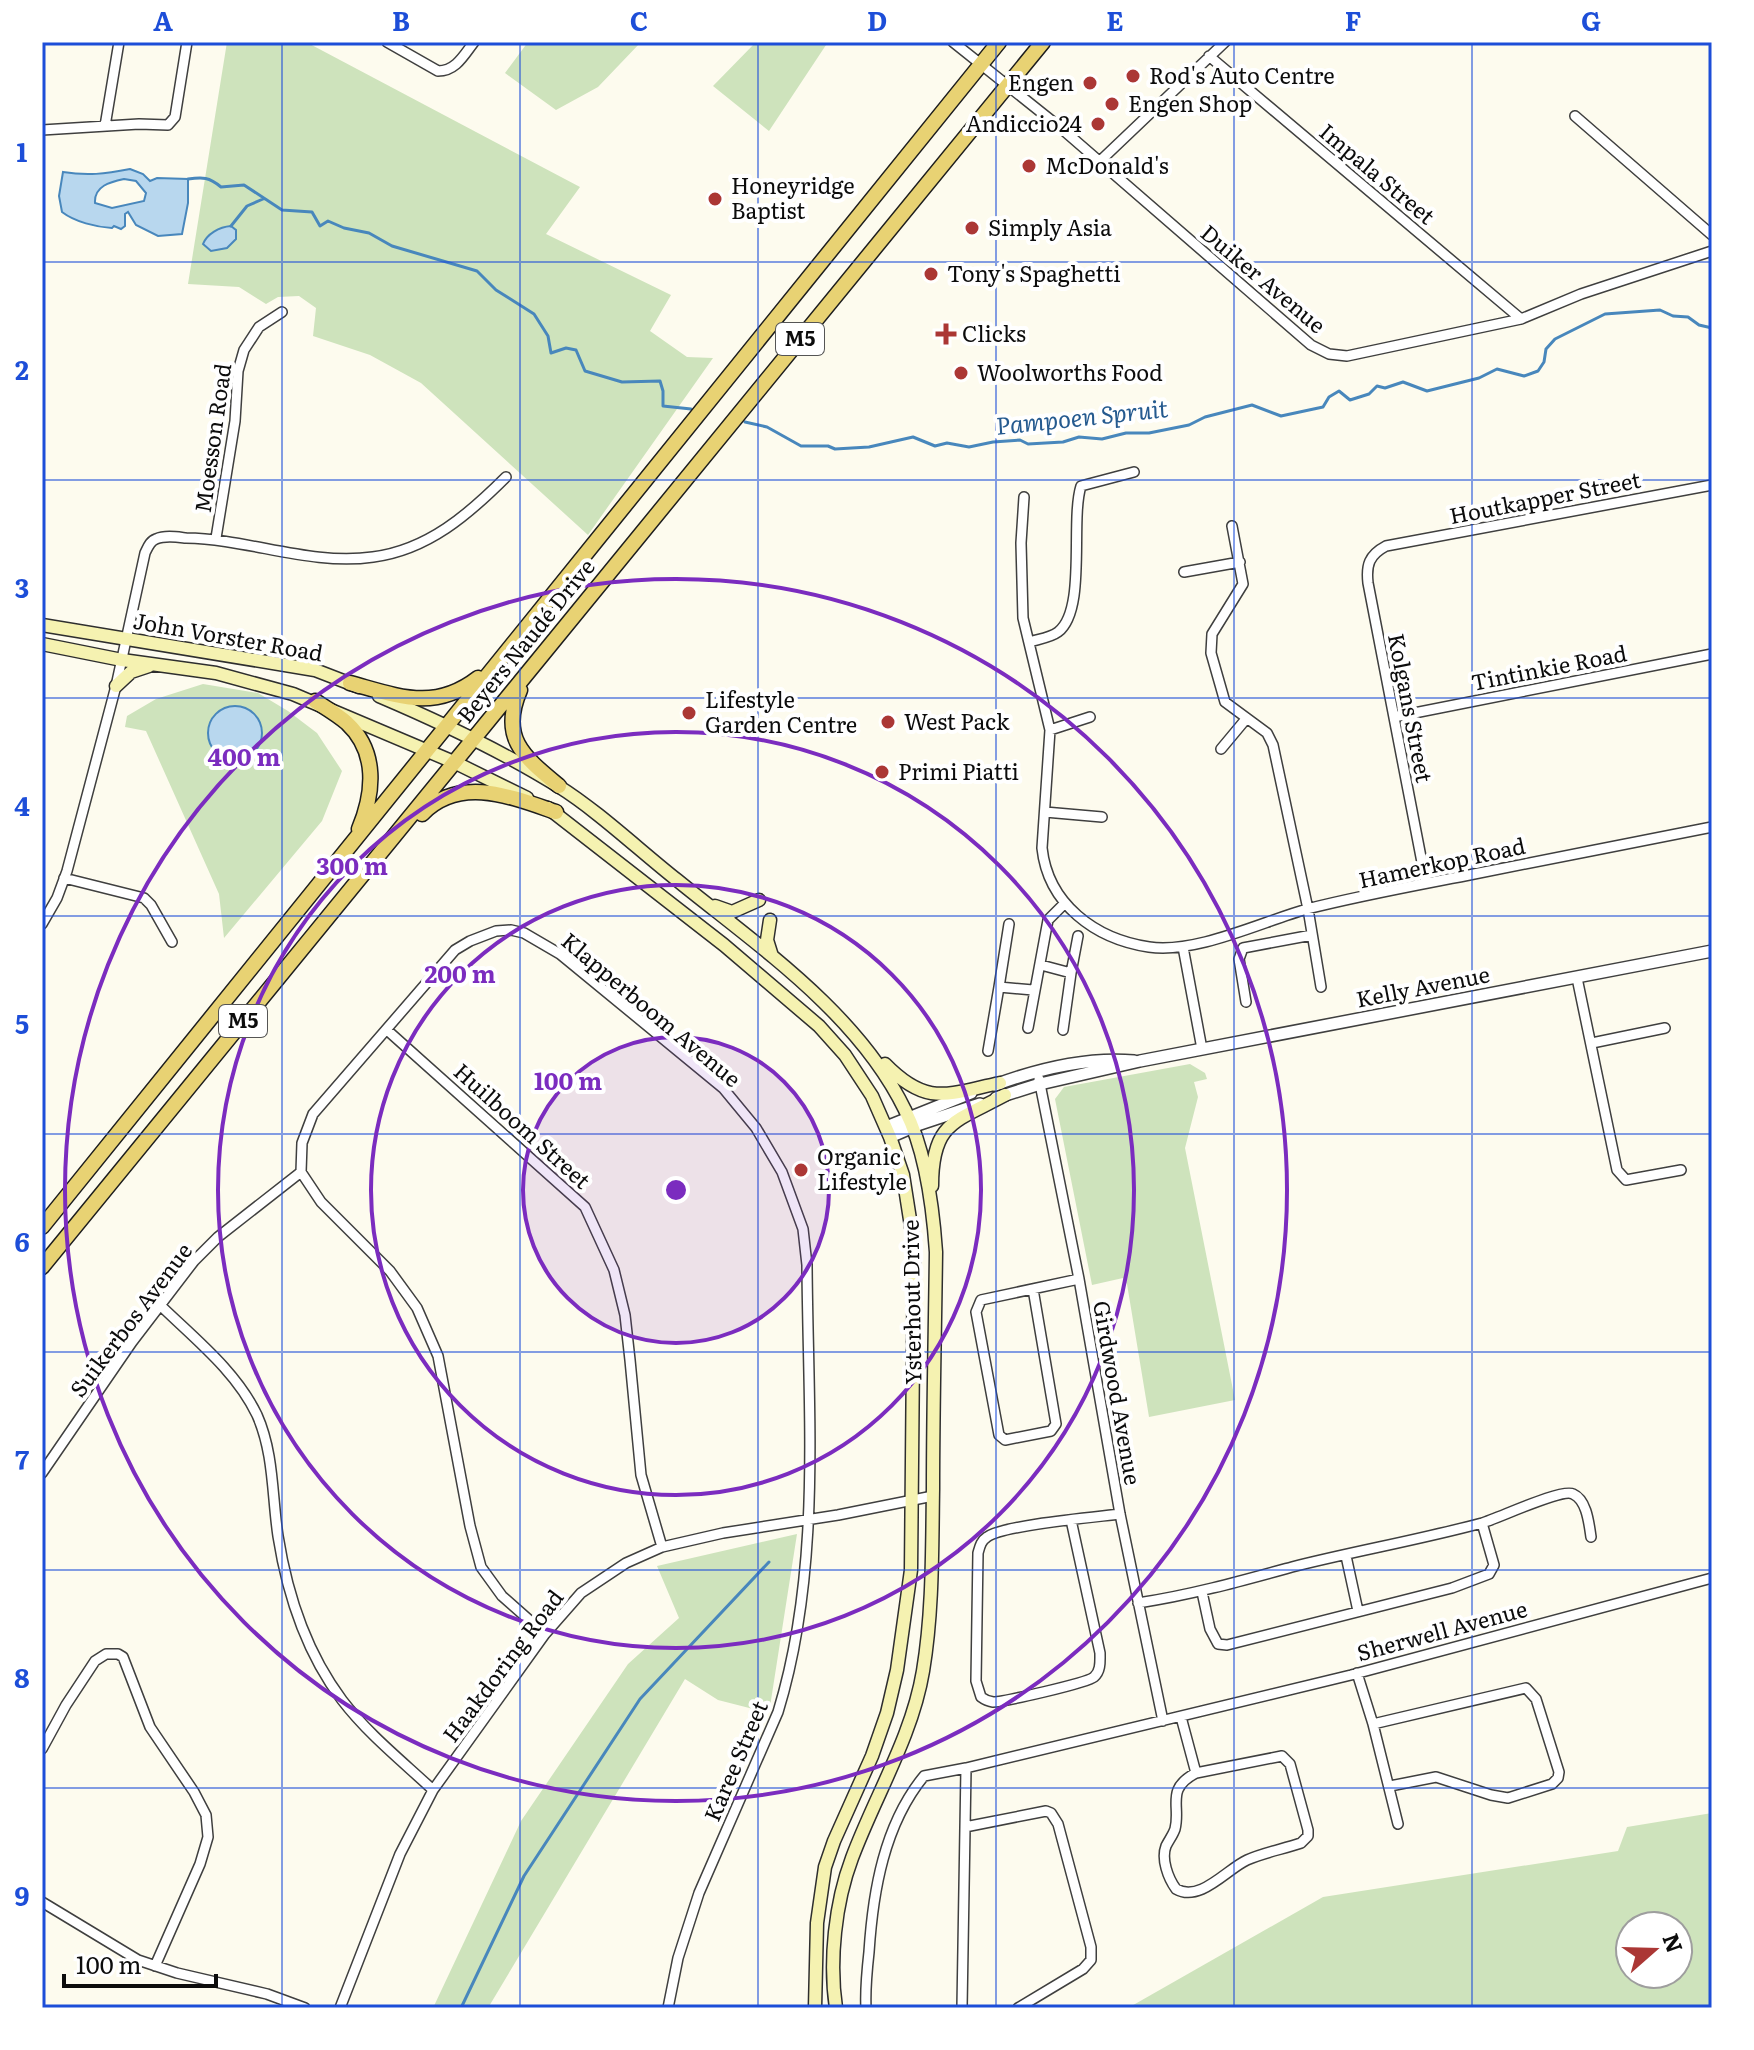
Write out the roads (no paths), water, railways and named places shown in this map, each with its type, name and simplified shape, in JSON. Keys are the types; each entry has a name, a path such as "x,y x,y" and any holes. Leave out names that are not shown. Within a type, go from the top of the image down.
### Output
{"main road":[{"name":"Beyers Naudé Drive","path":"42,1227 999,42"},
{"name":"Beyers Naudé Drive","path":"42,1267 1043,42"},
{"name":"John Vorster Road","path":"42,625 315,670 474,740"},
{"name":"John Vorster Road","path":"42,644 122,660 216,673 315,701 456,763"},
{"path":"350,683 414,699 431,699 466,687 504,655"},
{"path":"116,686 131,672 160,664"},
{"path":"528,671 512,710 515,741 534,765 559,786"},
{"path":"315,701 346,722 360,739 371,766 371,794 353,844"},
{"name":"Ysterhout Drive","path":"474,740 559,786 774,960 860,1039 881,1068 910,1122 931,1209 936,1252 931,1609 923,1674 892,1769 850,1862 835,1943 836,2008"},
{"name":"Ysterhout Drive","path":"456,763 556,812 749,965 819,1026 859,1074 888,1132 903,1175 914,1245 913,1500 907,1600 887,1713 825,1867 817,1923 815,2008"},
{"path":"384,852 429,807 456,794 500,794 556,812"},
{"path":"701,900 732,912 759,900"},
{"path":"770,920 767,940 774,960"},
{"path":"860,1039 903,1082 919,1092 943,1095 1002,1089"},
{"path":"931,1209 931,1160 944,1132 1002,1089"}],"street":[{"path":"105,126 119,42"},
{"path":"42,130 139,124 164,127 172,122 187,42"},
{"path":"387,42 438,71 458,63 474,42"},
{"name":"Duiker Avenue","path":"953,42 1099,162 1311,345 1329,354 1347,356 1521,319 1581,294 1712,251"},
{"path":"1099,162 1225,42"},
{"name":"Impala Street","path":"1209,56 1521,319"},
{"path":"1575,116 1712,235"},
{"name":"Moesson Road","path":"216,538 235,421 238,371 244,350 259,327 282,312"},
{"path":"1029,642 1056,634 1069,617 1074,599 1081,486 1134,472"},
{"path":"42,924 64,878 116,686 150,542 161,538 216,538 327,558 376,557 434,537 474,509 506,477"},
{"name":"Houtkapper Street","path":"1386,546 1712,485"},
{"path":"1024,497 1021,598 1050,730 1042,848 1044,864 1064,904 1048,920 1028,1028"},
{"path":"1232,526 1243,578 1241,589 1212,634 1211,645 1221,694 1230,708 1267,733 1273,745 1308,909 1321,987"},
{"name":"Kolgans Street","path":"1386,546 1372,556 1367,572 1426,883"},
{"path":"1184,572 1240,562"},
{"name":"Tintinkie Road","path":"1394,717 1712,654"},
{"path":"1050,730 1090,717"},
{"path":"1221,749 1246,719"},
{"path":"1045,812 1102,817"},
{"name":"Hamerkop Road","path":"1064,904 1112,936 1148,947 1183,947 1308,909 1712,827"},
{"path":"64,878 144,898 172,942"},
{"path":"988,1051 1009,924"},
{"name":"Klapperboom Avenue","path":"301,1172 302,1143 313,1114 455,950 484,935 511,930 531,937 560,954 723,1088 756,1128 782,1172 803,1229 807,1265 809,1520"},
{"path":"1246,1002 1239,959 1243,948 1312,935"},
{"path":"1063,1030 1078,936"},
{"path":"1183,947 1202,1049"},
{"name":"Kelly Avenue","path":"888,1132 1039,1078 1712,951"},
{"path":"1041,965 1071,973"},
{"path":"1577,978 1617,1170 1626,1180 1681,1170"},
{"path":"999,987 1033,990"},
{"path":"1592,1043 1665,1028"},
{"name":"Huilboom Street","path":"387,1030 585,1207 597,1229 614,1270 625,1315 641,1475 662,1547"},
{"name":"Girdwood Avenue","path":"1039,1078 1079,1279 1120,1514 1163,1721"},
{"path":"301,1172 321,1202 390,1271 417,1308 438,1356 470,1526 481,1567 502,1596 545,1634"},
{"name":"Suikerbos Avenue","path":"42,1473 160,1305 205,1250 301,1172"},
{"path":"1033,1289 1057,1420 1051,1431 1005,1440 999,1435 976,1312 981,1300 1079,1279"},
{"path":"160,1305 227,1372 258,1418 269,1457 287,1581 305,1636 323,1671 357,1717 433,1790"},
{"path":"1138,1603 1202,1592 1482,1523 1567,1492 1580,1499 1591,1537"},
{"name":"Haakdoring Road","path":"340,2008 400,1854 433,1790 545,1634 581,1593 626,1563 662,1547 723,1533 933,1496"},
{"path":"1071,1520 1100,1653 1097,1672 1085,1681 1002,1701 986,1700 981,1697 976,1681 980,1545 997,1532 1071,1520 1120,1514"},
{"name":"Karee Street","path":"668,2008 687,1926 778,1712 786,1685 804,1575 809,1520"},
{"path":"1202,1592 1212,1636 1222,1645 1452,1588 1489,1574 1494,1565 1482,1523"},
{"path":"1346,1556 1358,1611"},
{"name":"Sherwell Avenue","path":"866,2008 874,1887 898,1821 912,1790 924,1776 1357,1673 1712,1578"},
{"path":"42,1749 95,1661 106,1654 123,1657 150,1727 194,1792 208,1826 200,1864 155,1966"},
{"path":"1357,1673 1398,1824"},
{"path":"1373,1724 1526,1688 1536,1699 1559,1772 1552,1784 1508,1798 1436,1777 1390,1786"},
{"path":"1181,1717 1196,1773"},
{"path":"1282,1756 1290,1764 1308,1836 1294,1846 1244,1861 1204,1888 1182,1892 1172,1884 1164,1854 1176,1824 1175,1799 1186,1778 1196,1773 1282,1756"},
{"path":"962,2008 966,1768"},
{"path":"965,1827 1046,1811 1058,1824 1091,1947 1091,1960 1083,1969 1018,2008"},
{"path":"42,1902 121,1951 155,1966 235,1985 305,2008"}],"water":[{"path":"130,169 143,174 150,181 157,178 188,179 188,203 182,234 158,236 136,225 128,212 125,214 125,226 121,229 86,223 62,212 59,196 63,172 88,174","holes":["124,179 136,181 146,193 144,201 112,208 95,203 97,192 104,186"]},
{"path":"231,226 236,230 236,239 227,248 211,251 203,244 214,232"},
{"path":"235,706 254,714 262,733 254,752 235,760 216,752 208,733 216,714"}],"waterway":[{"name":"Pampoen Spruit","path":"188,179 206,178 221,187 244,185 282,210 312,212 320,226 328,221 369,233 392,246 477,271 496,290 534,314 548,336 551,353 566,348 576,350 585,371 622,382 660,381 663,406 691,409"},
{"name":"Pampoen Spruit","path":"231,226 247,206 263,199"},
{"name":"Pampoen Spruit","path":"745,422 767,427 801,446 835,449 869,447 913,437 935,446 947,443 969,447 1020,440 1028,444 1063,442 1079,437 1102,439 1189,425 1205,417 1252,405 1281,416 1323,407 1329,397 1339,391 1350,400 1369,394 1377,386 1385,388 1403,382 1427,391 1479,378 1497,369 1524,376 1538,371 1544,362 1546,349 1555,339 1605,314 1660,310 1673,316 1688,317 1699,325 1712,328"},
{"path":"461,2008 524,1876 640,1699 769,1562"}],"place":[{"name":"Rod's Auto Centre","path":"1133,76"},
{"name":"Engen","path":"1090,83"},
{"name":"Engen Shop","path":"1112,104"},
{"name":"Andiccio24","path":"1098,124"},
{"name":"McDonald's","path":"1029,166"},
{"name":"Honeyridge Baptist","path":"715,199"},
{"name":"Simply Asia","path":"972,228"},
{"name":"Tony's Spaghetti","path":"931,274"},
{"name":"Clicks","path":"946,334"},
{"name":"Woolworths Food","path":"961,373"},
{"name":"Lifestyle Garden Centre","path":"689,713"},
{"name":"West Pack","path":"888,722"},
{"name":"Primi Piatti","path":"882,772"},
{"name":"Organic Lifestyle","path":"801,1170"}]}
